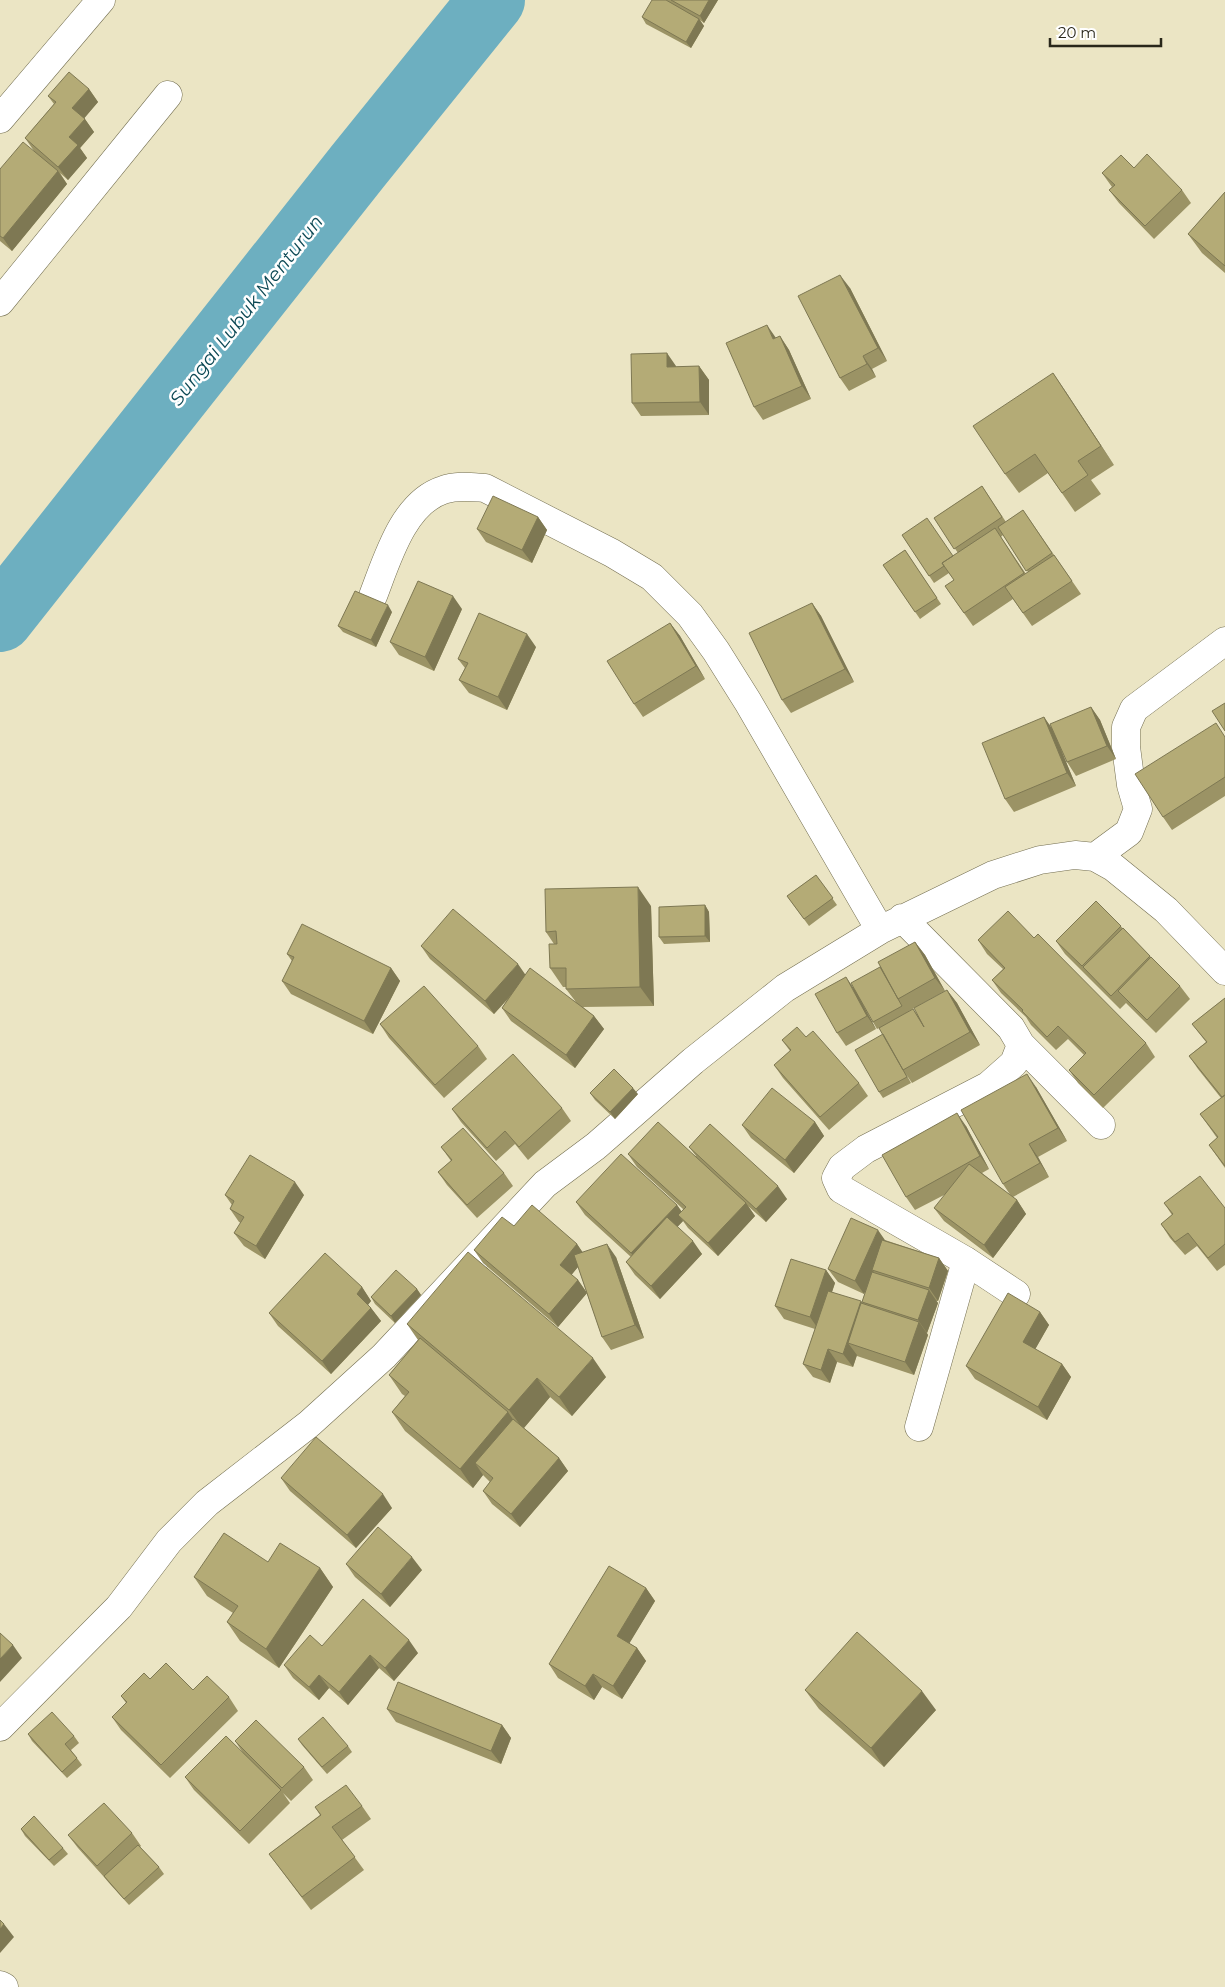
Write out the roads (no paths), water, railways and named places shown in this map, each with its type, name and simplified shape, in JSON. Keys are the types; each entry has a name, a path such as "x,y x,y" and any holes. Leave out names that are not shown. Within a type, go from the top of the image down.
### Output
{"street":[{"path":"0,119 101,0"},
{"path":"0,302 168,95"},
{"path":"373,596 391,549 405,522 426,497 444,489 464,487 485,488 612,553 652,577 690,615 716,651 891,924 1012,1028 1021,1046 1101,1125"},
{"path":"1095,857 1129,832 1138,809 1131,785 1126,747 1126,727 1134,709 1225,641"},
{"path":"0,1727 118,1607 169,1542 207,1503 308,1424 384,1356 545,1184 596,1146 693,1061 785,988 891,924 993,875 1040,860 1075,855 1095,857 1113,867 1166,910 1225,971"},
{"path":"1016,1294 966,1261 841,1190 836,1178 842,1167 866,1148 988,1086 1014,1063 1021,1046"},
{"path":"918,1427 966,1261"},
{"path":"0,1985 4,1987"}],"waterway":[{"name":"Sungai Lubuk Menturun","path":"0,619 358,166 492,0"}]}
